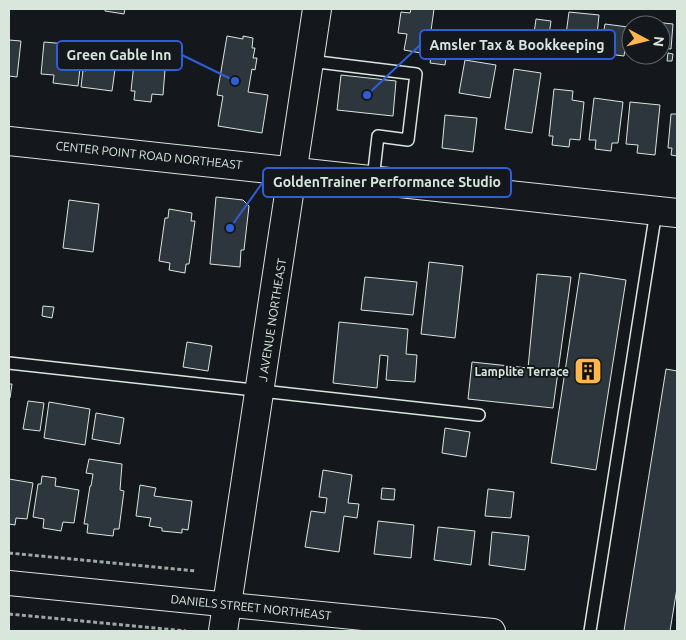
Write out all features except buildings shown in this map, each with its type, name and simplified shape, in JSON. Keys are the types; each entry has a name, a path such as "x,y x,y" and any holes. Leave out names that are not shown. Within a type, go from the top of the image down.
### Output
{"main road":[{"name":"J AVENUE NORTHEAST","path":"223,631 318,9"},
{"name":"CENTER POINT ROAD NORTHEAST","path":"9,140 666,212"}],"street":[{"name":"DANIELS STREET NORTHEAST","path":"9,583 493,631"}],"lane":[{"path":"310,61 416,74 408,140 378,136 372,179"},
{"path":"590,631 666,212"},
{"path":"9,363 479,415"}],"path":[{"path":"9,553 196,571"},
{"path":"9,614 186,631"}],"place":[{"name":"Green Gable Inn","path":"235,81"},
{"name":"Amsler Tax & Bookkeeping","path":"367,95"},
{"name":"GoldenTrainer Performance Studio","path":"230,228"},
{"name":"Lamplite Terrace","path":"588,371"}]}
